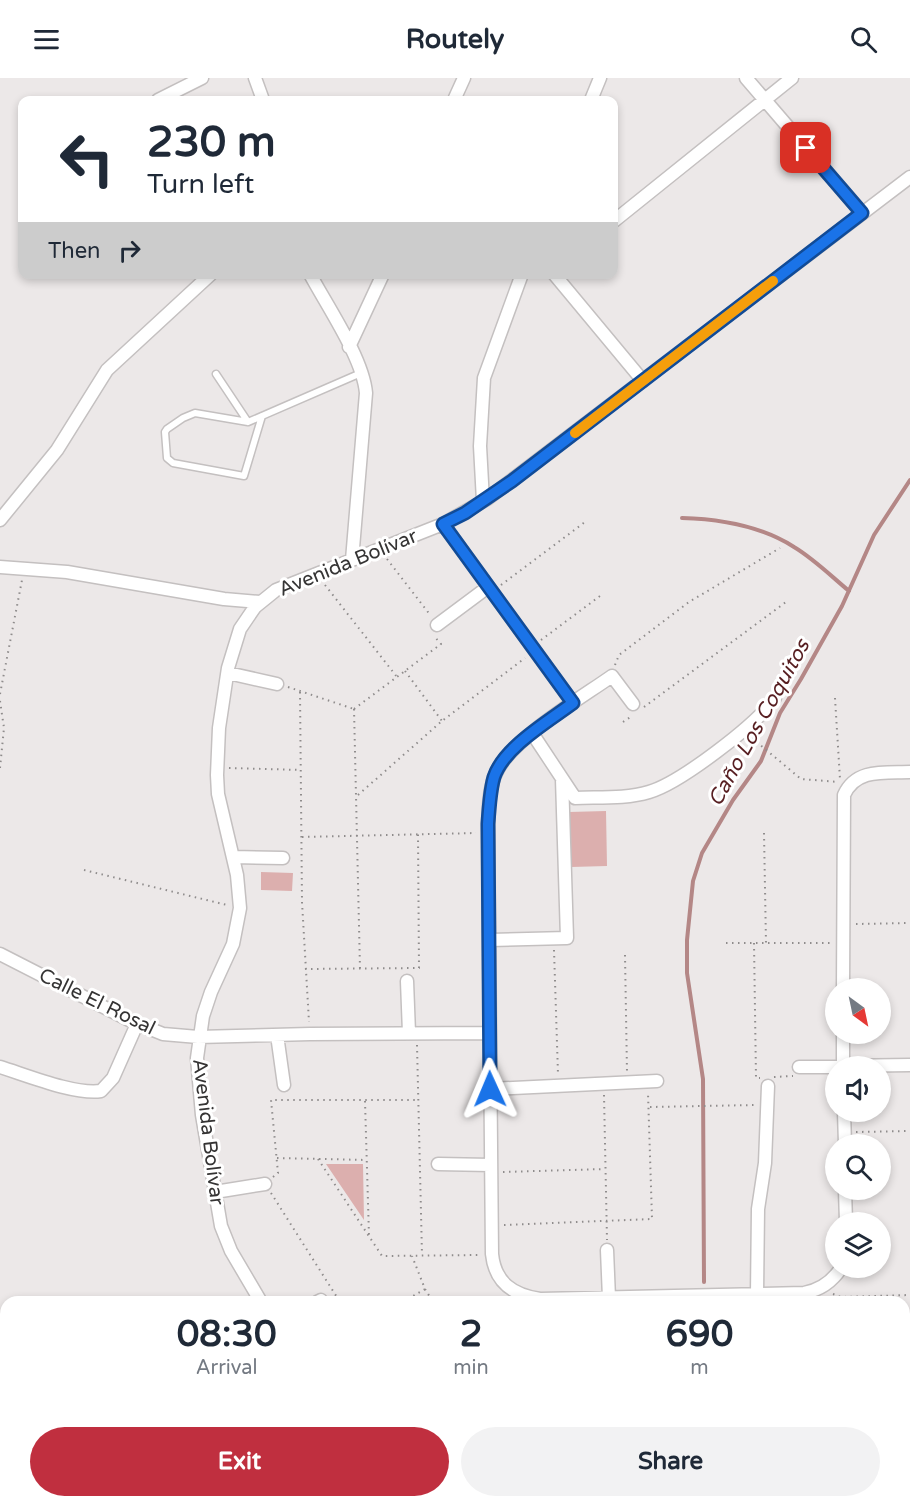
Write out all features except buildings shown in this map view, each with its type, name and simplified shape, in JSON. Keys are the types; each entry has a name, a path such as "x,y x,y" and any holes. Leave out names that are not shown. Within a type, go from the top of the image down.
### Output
{"street":[{"path":"166,96 202,78"},
{"path":"255,78 262,96"},
{"path":"456,96 464,78"},
{"path":"593,96 600,78"},
{"path":"746,78 862,213"},
{"path":"618,217 792,78"},
{"name":"Avenida Bolívar","path":"257,1296 225,1239 215,1192 198,1077 198,1037 203,1016 211,992 233,944 240,908 240,891 218,794 217,768 219,728 228,673 240,629 261,602 276,590 443,524 483,501 910,177"},
{"path":"0,520 57,450 107,370 206,279"},
{"path":"313,279 349,347 361,373 366,393 352,560"},
{"path":"349,347 381,279"},
{"path":"483,501 480,446 484,378 520,279"},
{"path":"558,279 643,381"},
{"path":"443,524 573,703"},
{"path":"0,567 68,572 261,602"},
{"path":"437,625 490,590"},
{"path":"228,673 277,684"},
{"path":"527,1296 512,1290 497,1274 492,1254 488,833 495,776 506,757 532,733 612,675 633,704"},
{"path":"532,733 575,798 633,796 650,792 682,775 734,737 767,709 775,698"},
{"path":"843,978 843,803 847,788 846,782 872,773 910,772"},
{"path":"490,940 567,939 562,778"},
{"path":"233,857 284,858"},
{"name":"Calle El Rosal","path":"0,954 137,1024 164,1034 198,1037 490,1032"},
{"path":"407,981 412,1033"},
{"path":"0,1067 68,1087 100,1091 113,1078 137,1024"},
{"path":"277,1035 284,1085"},
{"path":"891,1065 910,1065"},
{"path":"799,1067 825,1066"},
{"path":"490,1089 657,1081"},
{"path":"751,1296 758,1209 765,1163 768,1086"},
{"path":"438,1164 491,1169"},
{"path":"215,1192 265,1184"},
{"path":"607,1250 609,1296"},
{"path":"764,1296 804,1293 820,1288 834,1278"}],"lane":[{"path":"262,416 244,476 172,463 167,458 165,432 189,414 202,412 248,422 361,373"},
{"path":"216,374 248,422"}],"path":[{"path":"490,590 585,522"},
{"path":"612,675 619,655 689,602 780,548"},
{"path":"354,709 441,644 430,630 437,625 380,549"},
{"path":"0,693 25,568"},
{"path":"316,573 397,677"},
{"path":"356,796 442,721 600,596"},
{"path":"623,722 786,602"},
{"path":"405,671 442,721"},
{"path":"277,684 354,709"},
{"path":"300,692 302,902 309,1034"},
{"path":"762,747 801,779 846,782 835,698"},
{"path":"0,701 4,728 0,768"},
{"path":"354,709 360,969"},
{"path":"217,768 301,770"},
{"path":"301,837 488,833"},
{"path":"764,833 766,943"},
{"path":"305,969 419,968 418,834"},
{"path":"84,870 240,908"},
{"path":"843,924 910,923"},
{"path":"553,939 558,1086"},
{"path":"754,943 756,1078 799,1076 799,1067"},
{"path":"726,944 843,943"},
{"path":"625,955 627,1082"},
{"path":"412,1033 419,1100 423,1255"},
{"path":"603,1084 607,1250"},
{"path":"336,1296 265,1184 278,1173 271,1100 419,1100"},
{"path":"365,1100 369,1236"},
{"path":"492,1226 652,1219 649,1107 767,1105"},
{"path":"882,1134 910,1131"},
{"path":"277,1158 367,1160"},
{"path":"318,1159 382,1256 492,1254"},
{"path":"491,1169 605,1169"},
{"path":"412,1256 430,1296"},
{"path":"412,1296 425,1288"},
{"path":"820,1288 839,1296"},
{"path":"876,1296 910,1295"}],"shaded area":[{"path":"606,811 607,866 571,867 569,812"},
{"path":"261,872 293,873 292,891 261,890"},
{"path":"326,1164 363,1164 364,1220"}],"waterway":[{"name":"Caño Los Coquitos","path":"704,1282 703,1079 687,973 687,940 693,881 702,853 733,800 761,761 780,713 842,606 874,535 910,480"},
{"path":"682,518 725,522 768,534 801,552 849,591"}],"slow traffic":[{"path":"575,433 773,281"}],"route":[{"path":"490,1089 488,824 490,797 498,768 506,757 540,727 573,703 443,524 465,513 512,481 862,213 806,148"}]}
